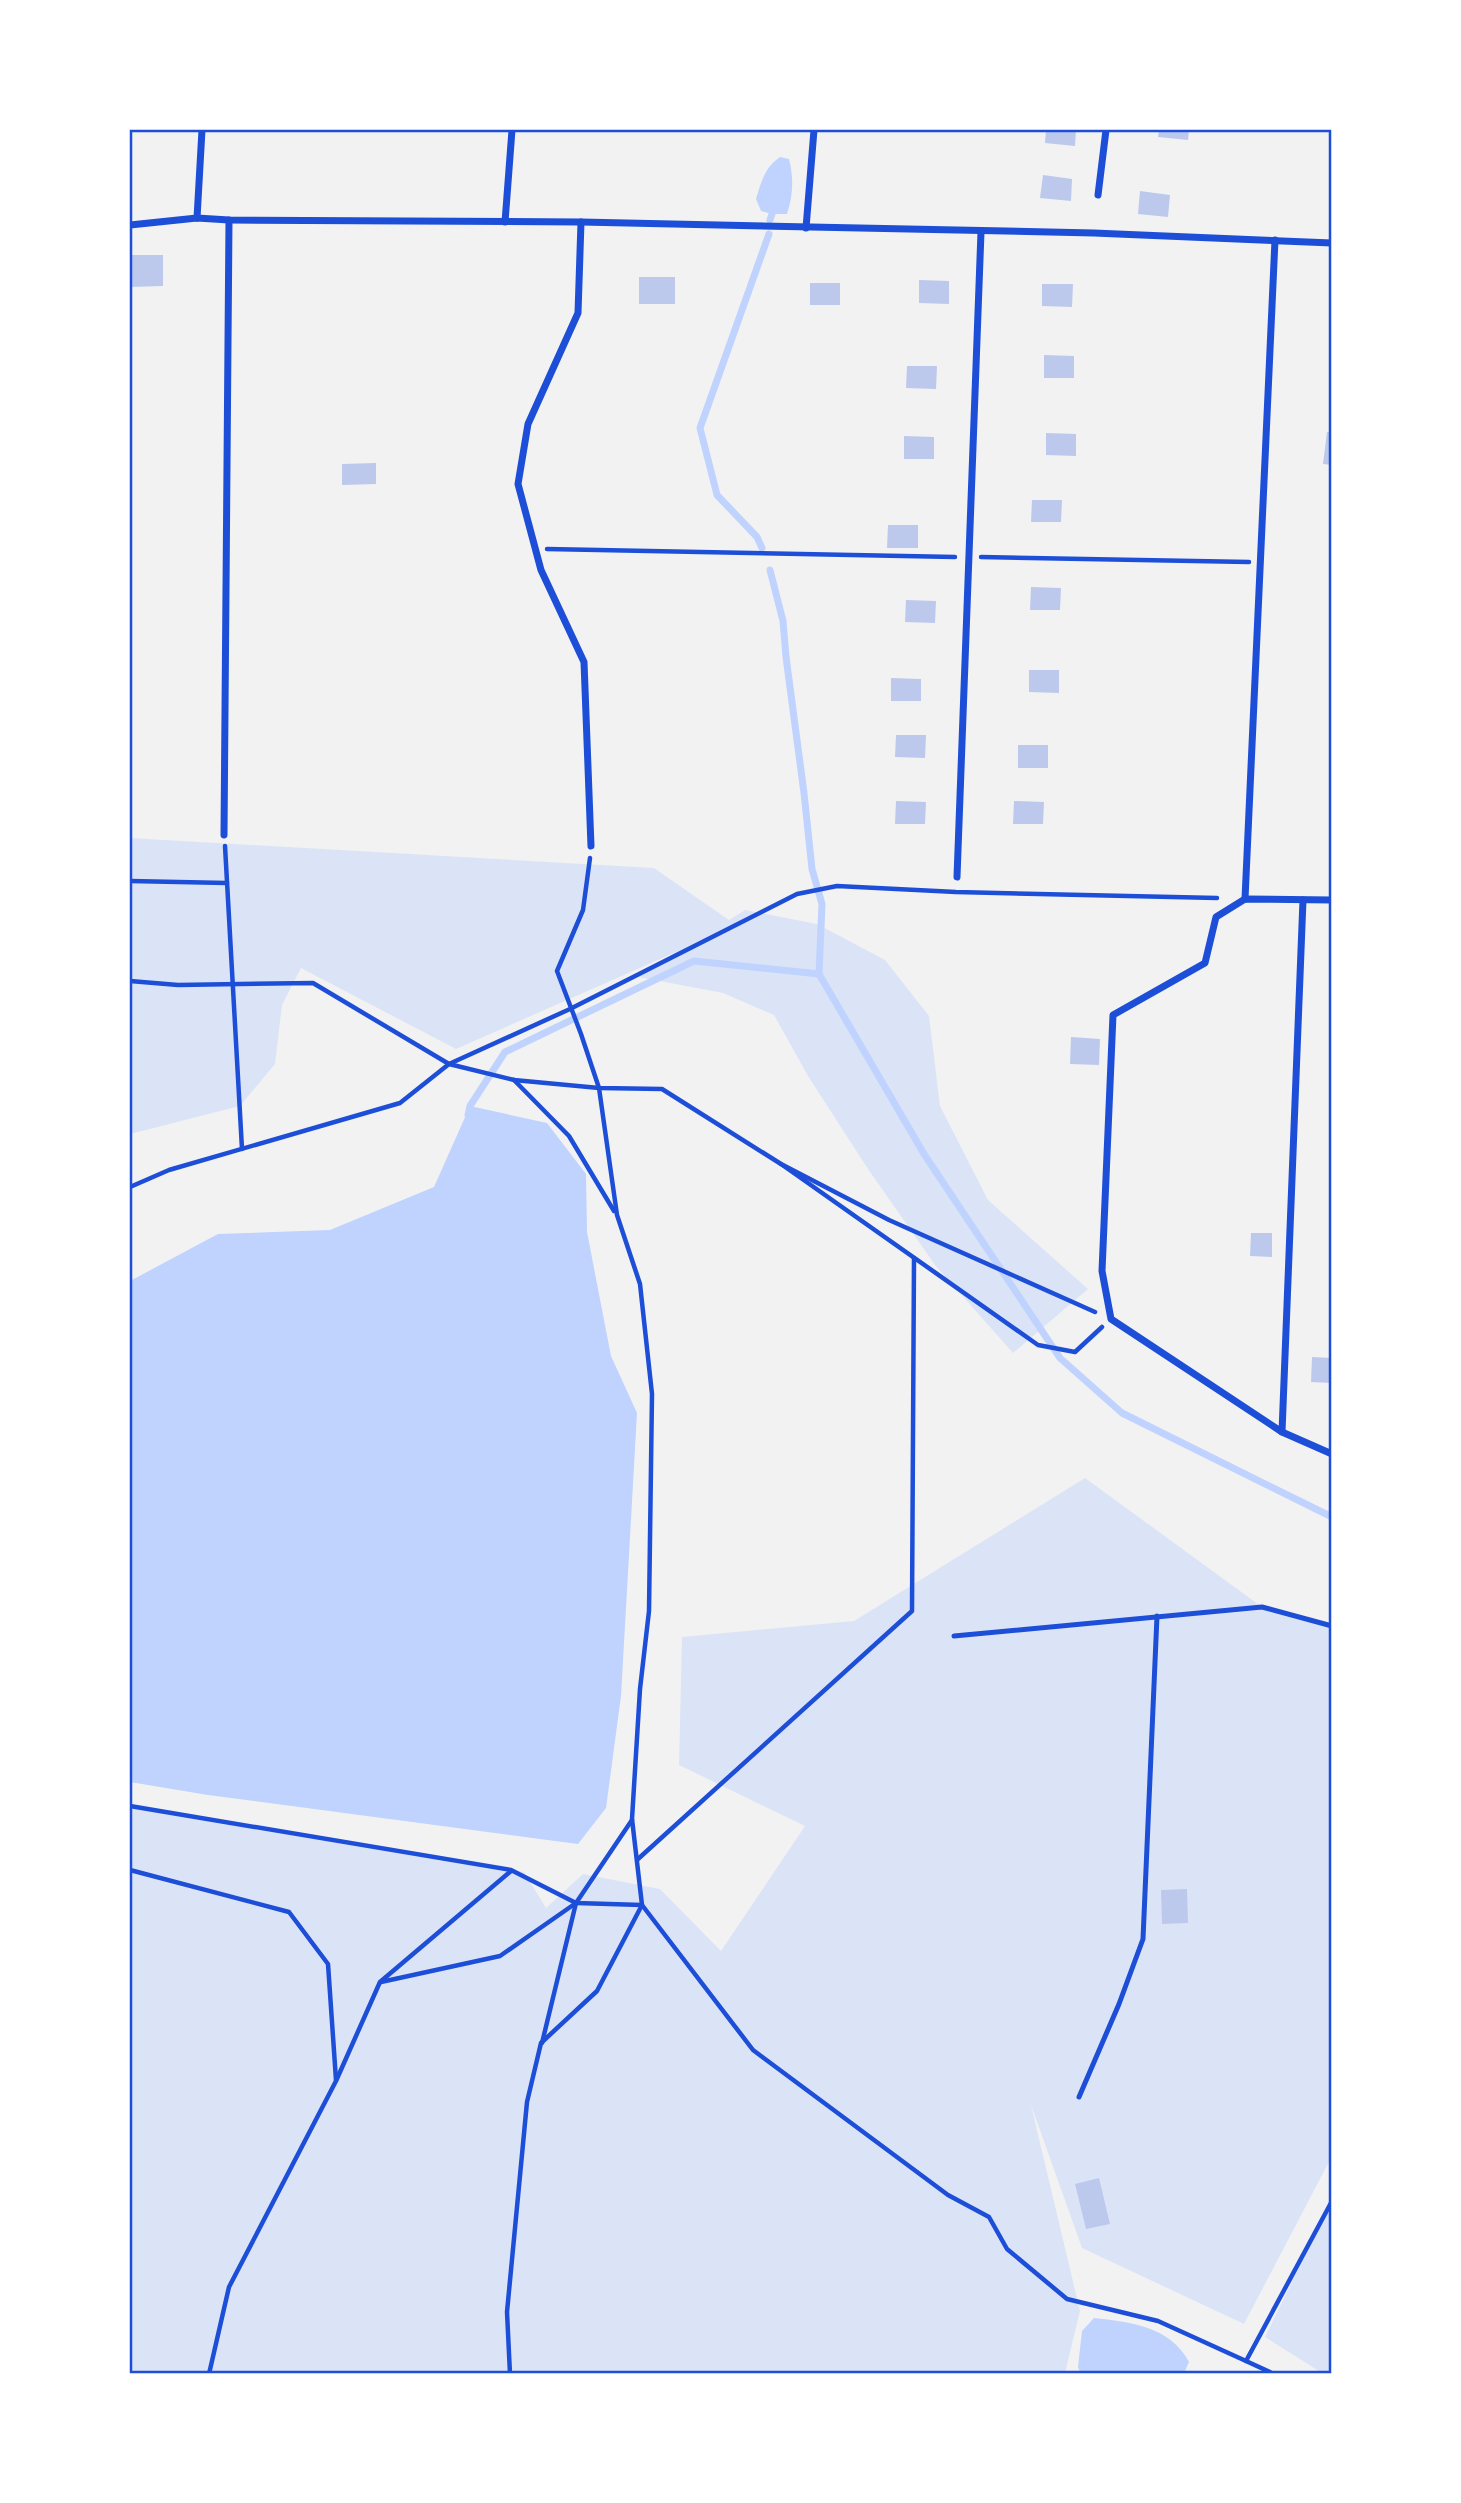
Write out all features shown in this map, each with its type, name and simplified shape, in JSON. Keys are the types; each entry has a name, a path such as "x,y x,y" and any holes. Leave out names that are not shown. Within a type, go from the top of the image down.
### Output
{"street":[{"path":"197,218 202,130"},
{"path":"505,222 512,130"},
{"path":"806,228 814,130"},
{"path":"1098,195 1106,130"},
{"path":"130,225 197,218 581,222 1332,243"},
{"path":"224,835 229,220"},
{"path":"581,222 578,313 528,424 518,484 541,570 584,662 591,846"},
{"path":"957,877 981,232"},
{"path":"1245,899 1275,240"},
{"path":"1332,900 1245,899 1216,917 1205,963 1113,1015 1102,1271 1111,1319 1282,1432 1332,1454"},
{"path":"1282,1432 1303,900"}],"lane":[{"path":"954,1636 1262,1607 1332,1626"},
{"path":"1079,2097 1119,2004 1143,1939 1157,1616"}],"path":[{"path":"535,549 1261,562"},
{"path":"224,835 242,1149"},
{"path":"591,846 583,910 557,971 599,1088 617,1215 640,1284 652,1394 649,1611 640,1689 632,1819 642,1905 753,2049 948,2195 989,2217 1007,2249 1067,2299 1158,2321 1274,2374"},
{"path":"130,881 227,883"},
{"path":"130,1187 169,1170 400,1102 449,1065 570,1011 596,993 797,894 837,886 956,892 1218,898"},
{"path":"130,981 178,985 313,983 449,1065 462,1069 514,1080 599,1088 662,1089 782,1164 1038,1345 1075,1352 1111,1319 889,1220 782,1164"},
{"path":"514,1080 569,1136 617,1215"},
{"path":"637,1860 912,1611 914,1257"},
{"path":"130,1806 511,1870 576,1903 642,1905"},
{"path":"510,2374 508,2299 527,2102 576,1903 632,1819"},
{"path":"209,2374 229,2287 336,2081 380,1982 511,1870"},
{"path":"130,1871 289,1912 328,1964 336,2081"},
{"path":"380,1982 500,1956 576,1903"},
{"path":"541,2043 597,1991 642,1905"},
{"path":"1246,2361 1332,2201"}],"shaded area":[{"path":"130,838 654,868 729,920 745,910 817,924 885,960 929,1016 940,1106 988,1200 1088,1289 1013,1353 935,1265 808,1076 774,1015 723,993 638,977 676,952 456,1049 301,968 282,1005 275,1064 240,1106 130,1134"},
{"path":"1085,1478 1262,1607 1331,1626 1331,2158 1244,2324 1082,2248 1031,2105 1080,2311 1065,2373 130,2374 130,1809 143,1807 524,1872 546,1908 583,1874 660,1889 721,1951 805,1826 679,1765 682,1637 854,1621"},
{"path":"1331,2201 1331,2373 1322,2373 1265,2337"}],"water":[{"path":"780,157 789,159 792,194 787,214 772,214 761,211 756,199 767,170"},
{"path":"470,1106 547,1123 586,1174 587,1232 611,1356 637,1413 621,1696 606,1808 578,1844 208,1795 130,1782 130,1281 218,1234 330,1230 434,1187"},
{"path":"1094,2318 1135,2324 1160,2333 1181,2350 1189,2362 1184,2373 1080,2373 1078,2367 1082,2331"}],"building":[{"path":"1046,130 1076,130 1075,146 1045,143"},
{"path":"1159,130 1189,130 1188,140 1158,137"},
{"path":"1043,175 1072,179 1071,201 1040,198"},
{"path":"1140,191 1170,195 1168,217 1138,214"},
{"path":"130,255 163,255 163,286 130,287"},
{"path":"639,277 675,277 675,304 639,304"},
{"path":"919,280 949,281 949,304 919,303"},
{"path":"810,283 840,283 840,305 810,305"},
{"path":"1042,284 1073,284 1072,307 1042,306"},
{"path":"1044,355 1074,356 1074,378 1044,378"},
{"path":"907,366 937,366 936,389 906,388"},
{"path":"1327,432 1332,433 1332,465 1323,464"},
{"path":"1046,433 1076,434 1076,456 1046,455"},
{"path":"904,436 934,437 934,459 904,459"},
{"path":"376,463 376,484 342,485 342,464"},
{"path":"1032,500 1062,500 1061,522 1031,522"},
{"path":"888,525 918,525 918,548 887,548"},
{"path":"1031,587 1061,588 1060,610 1030,610"},
{"path":"906,600 936,601 935,623 905,622"},
{"path":"1029,670 1059,670 1059,693 1029,692"},
{"path":"891,678 921,679 921,701 891,701"},
{"path":"896,735 926,735 925,758 895,757"},
{"path":"1018,745 1048,745 1048,768 1018,768"},
{"path":"896,801 926,802 925,824 895,824"},
{"path":"1014,801 1044,802 1043,824 1013,824"},
{"path":"1071,1037 1100,1039 1099,1065 1070,1064"},
{"path":"1251,1233 1272,1233 1272,1257 1250,1256"},
{"path":"1312,1357 1332,1358 1332,1383 1311,1382"},
{"path":"1187,1889 1188,1923 1162,1924 1161,1890"},
{"path":"1099,2178 1110,2224 1086,2229 1075,2184"}],"waterway":[{"path":"770,220 772,214"},
{"path":"762,548 757,537 717,495 700,428 769,234"},
{"path":"770,570 783,621 812,869 822,904 819,974"},
{"path":"468,1115 470,1106 505,1052 694,961 819,974 924,1154 1060,1358 1122,1413 1332,1517"}]}
